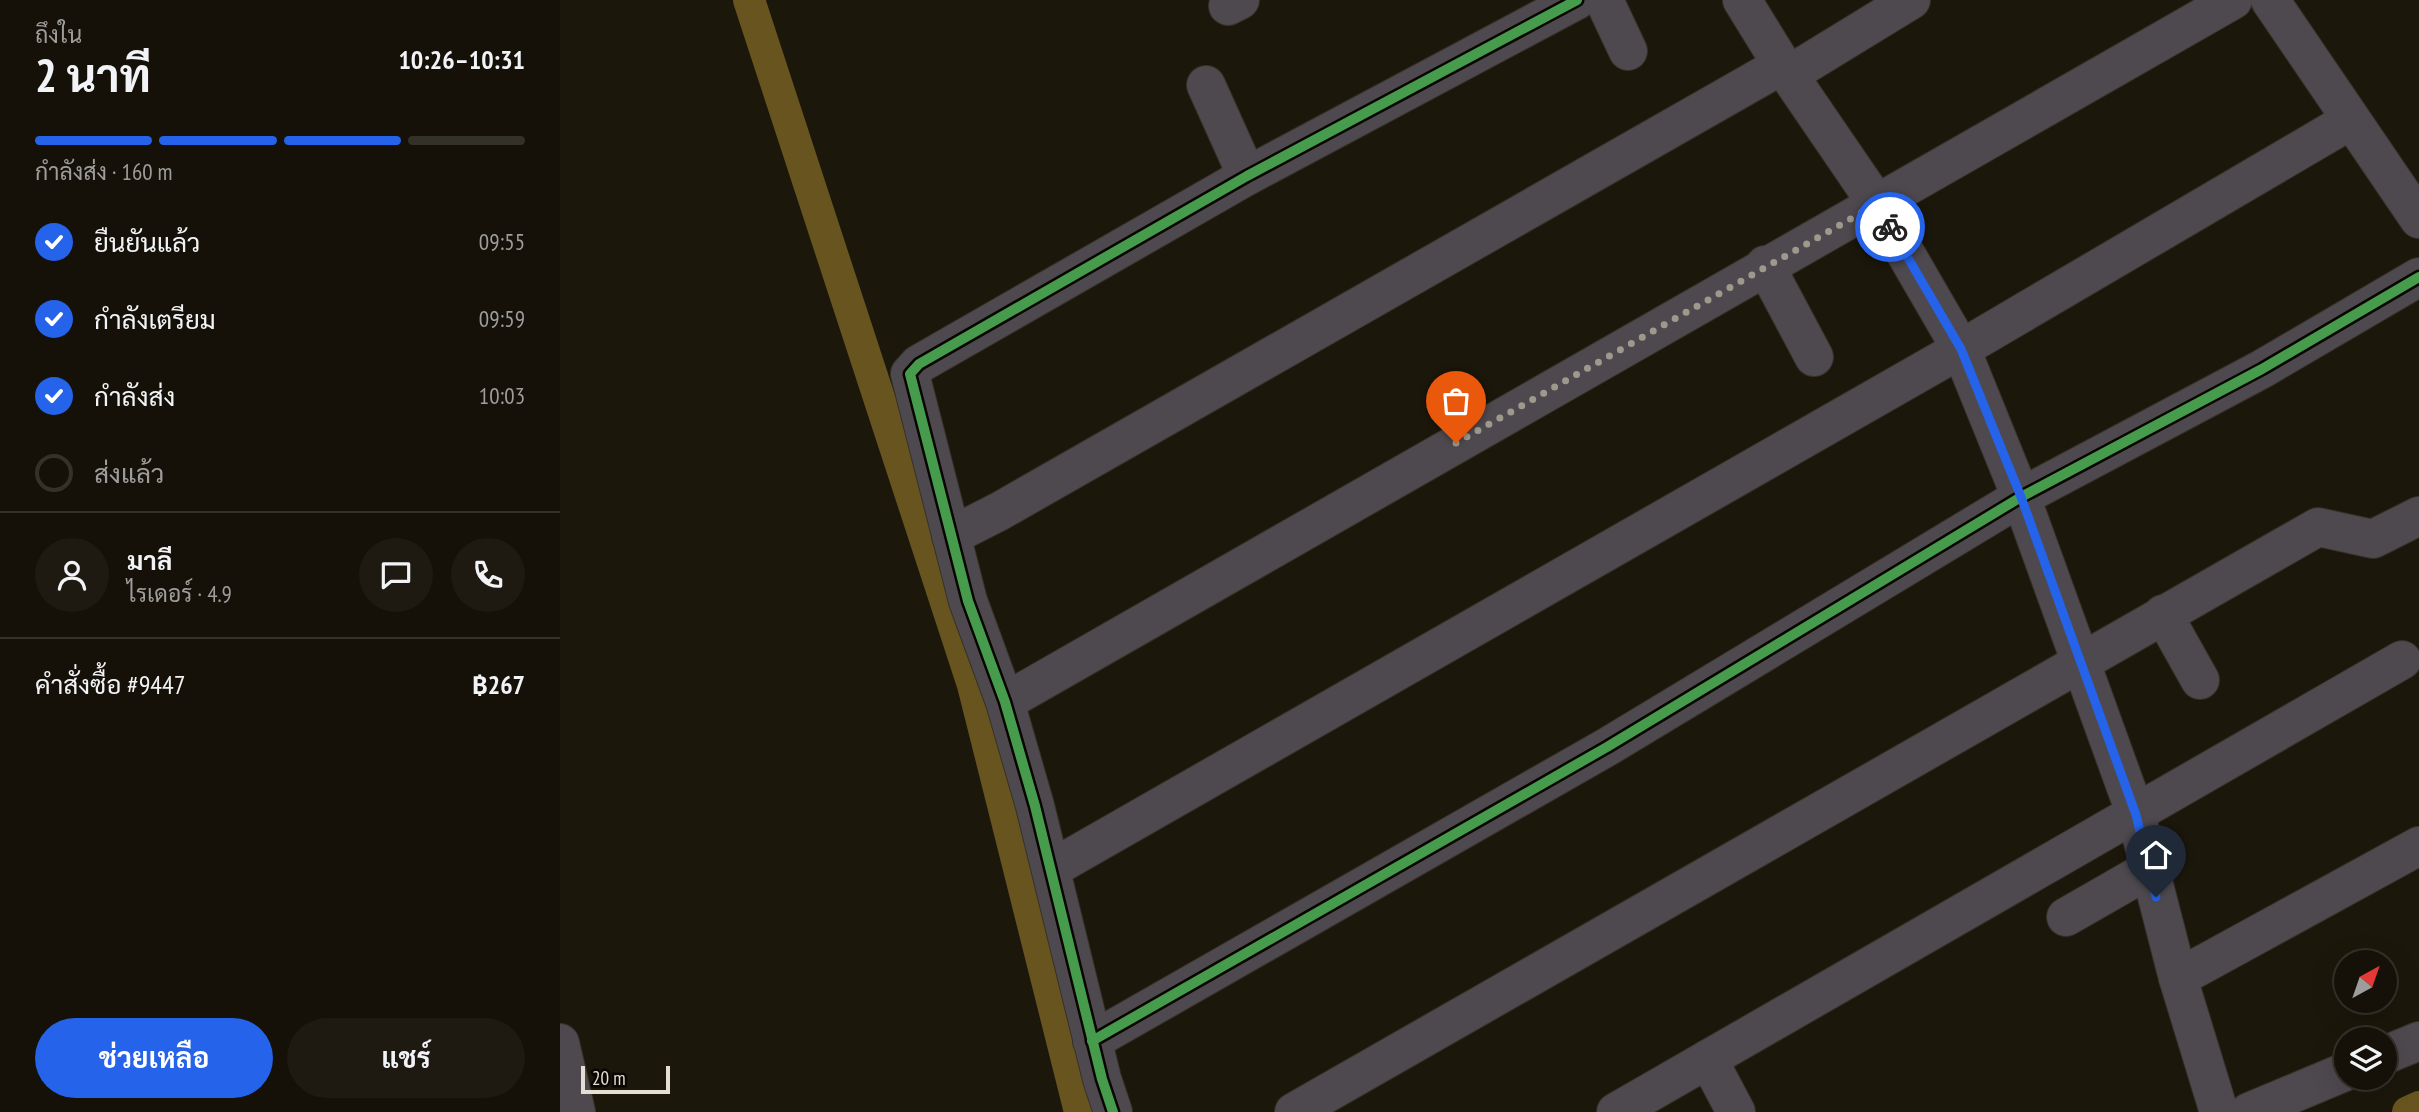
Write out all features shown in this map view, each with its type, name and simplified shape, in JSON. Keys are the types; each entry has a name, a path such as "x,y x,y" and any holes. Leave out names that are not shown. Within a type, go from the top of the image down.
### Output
{"street":[{"path":"1113,1112 1005,702 968,601 909,379 913,369 1247,176 1577,0"},
{"path":"1604,0 1628,51"},
{"path":"1742,0 1877,204 1961,349 2021,497 2136,815 2148,870 2218,1112"},
{"path":"951,536 1911,0"},
{"path":"1005,702 1765,265 1877,204 2233,0"},
{"path":"2270,0 2419,219"},
{"path":"1206,85 1247,176"},
{"path":"1051,869 1961,349 2351,120"},
{"path":"1765,265 1814,357"},
{"path":"1093,1041 1607,747 2021,497 2262,369 2419,277"},
{"path":"1294,1112 2318,527 2373,539 2419,516"},
{"path":"2163,614 2200,680"},
{"path":"1616,1112 2402,660"},
{"path":"2178,978 2419,846"},
{"path":"2066,917 2148,870"},
{"path":"2397,1050 2419,1041"},
{"path":"560,1042 576,1112"},
{"path":"1708,1059 1735,1112"},
{"path":"2249,1112 2334,1076"}],"waterway":[{"path":"749,0 973,685 1080,1112"},
{"path":"2408,1112 2419,1107"}],"cycle path":[{"path":"1113,1112 1102,1079 1035,806 1005,702 968,601 910,374 919,364 1247,176 1577,0"},
{"path":"1092,1041 1607,747 2021,497 2262,369 2419,277"}],"way so far":[{"path":"1456,443 1765,265 1877,204 1890,227"}],"route":[{"path":"1890,227 1961,349 2021,497 2136,815 2156,897"}]}
